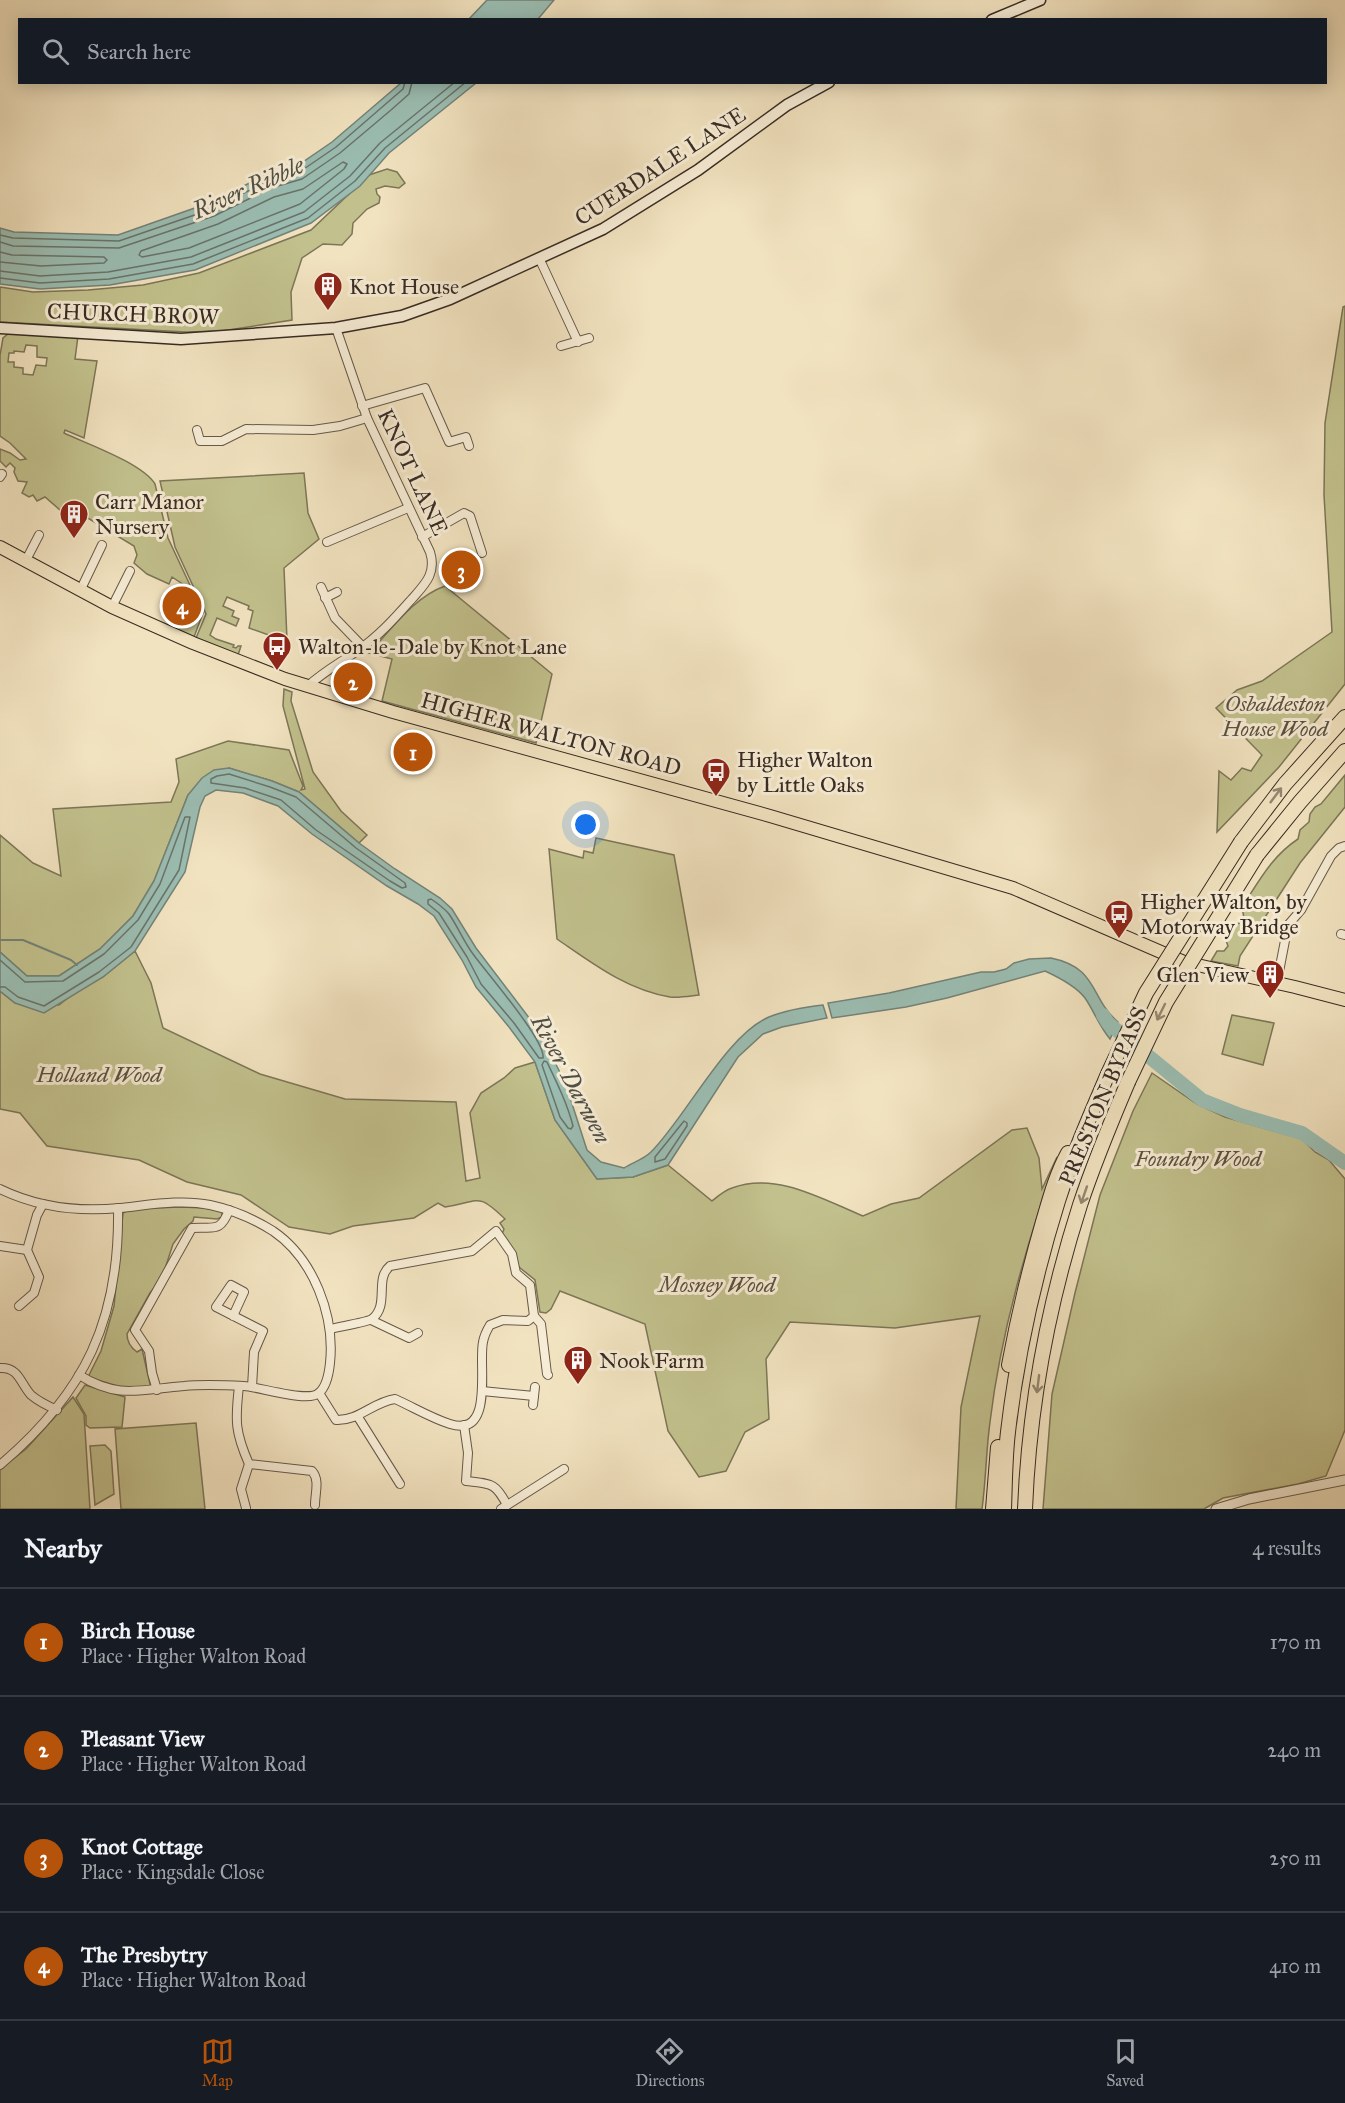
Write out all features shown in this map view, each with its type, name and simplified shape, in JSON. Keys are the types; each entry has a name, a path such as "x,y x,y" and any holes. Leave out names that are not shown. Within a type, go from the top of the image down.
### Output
{"highway":[{"name":"PRESTON BYPASS","path":"1095,1104 1146,993 1241,842 1285,784 1345,717"},
{"name":"PRESTON BYPASS","path":"1025,1509 1026,1474 1040,1366 1055,1295 1080,1206 1100,1148 1166,1002 1257,855 1345,751"},
{"path":"993,1509 999,1437 1017,1317 1058,1172 1095,1104"},
{"path":"1004,1509 1008,1434 1031,1303 1058,1201 1095,1104"}],"main road":[{"path":"997,18 1040,0"},
{"name":"CUERDALE LANE","path":"336,328 402,316 540,260 603,230 698,170 787,105 825,84"},
{"name":"CHURCH BROW","path":"0,328 181,339 336,328"},
{"name":"HIGHER WALTON ROAD","path":"0,547 112,607 231,659 308,686 393,712 780,819 1013,888 1184,962 1277,982 1345,1000"}],"street":[{"path":"540,260 578,342"},
{"name":"KNOT LANE","path":"308,686 321,674 378,635 429,580 433,562 367,418 336,328"},
{"path":"561,346 589,338"},
{"path":"363,406 425,388 449,442 466,437 469,446"},
{"path":"197,430 200,441 222,441 246,429 313,430 340,426 367,418"},
{"path":"327,542 408,508"},
{"path":"422,537 464,513 470,516 482,553"},
{"path":"25,562 39,535"},
{"path":"80,591 102,545"},
{"path":"112,607 130,571"},
{"path":"321,587 335,618 363,647"},
{"path":"326,598 337,592"},
{"path":"1277,982 1288,925 1301,910 1331,856 1339,848 1345,846"},
{"path":"0,1189 14,1196 66,1208 118,1208 175,1203 208,1204 229,1210 275,1233 292,1248 318,1288 327,1314 331,1352 327,1380 319,1393 305,1396 252,1387 200,1385 131,1392 119,1391 91,1382 79,1375"},
{"path":"19,1306 34,1293 39,1277 27,1250 37,1215 43,1203"},
{"path":"0,1465 57,1410 79,1375 96,1341 110,1304 118,1242 118,1208"},
{"path":"157,1390 149,1351 135,1330 192,1228 215,1229 224,1223 229,1210"},
{"path":"371,1320 381,1307 385,1270 390,1266 472,1251 496,1232 512,1254 511,1258 516,1273 530,1285 534,1316 541,1324 548,1375"},
{"path":"0,1246 27,1250"},
{"path":"233,1316 263,1331 254,1352 252,1387"},
{"path":"319,1393 336,1419 358,1417 386,1400 395,1399 452,1425 464,1425 476,1417 480,1408 483,1341 489,1325 503,1320 528,1322 534,1316"},
{"path":"330,1329 371,1320 409,1338 418,1333"},
{"path":"0,1368 8,1367 17,1372 33,1396 57,1410"},
{"path":"239,1386 236,1425 238,1441 249,1464 241,1489 246,1508"},
{"path":"533,1405 535,1387"},
{"path":"482,1391 534,1396"},
{"path":"358,1417 400,1484"},
{"path":"464,1425 468,1452 466,1481 493,1486 500,1490 504,1507 564,1469"},
{"path":"249,1464 312,1471 317,1481 315,1505"},
{"path":"1216,1509 1249,1499 1345,1480"}],"green space":[{"path":"387,169 397,172 405,183 399,188 385,186 376,189 380,197 379,203 367,209 353,223 352,234 342,245 323,244 302,258 291,292 292,320 222,331 186,332 0,322 0,287 33,292 88,290 143,285 199,273 311,230 369,175"},
{"name":"Osbaldeston House Wood","path":"1345,306 1345,684 1279,767 1217,832 1219,771 1231,780 1242,768 1251,771 1262,755 1216,708 1237,690 1262,681 1332,632 1324,495 1325,423 1343,307"},
{"path":"8,334 78,336 75,359 97,361 84,438 65,430 64,433 127,462 148,476 155,484 168,538 203,613 194,637 171,627 176,615 192,621 196,615 201,618 197,609 190,606 192,602 184,585 172,577 169,584 147,574 134,563 137,555 134,546 73,509 69,514 60,510 45,497 37,501 33,495 29,497 22,493 27,482 18,481 14,472 15,468 10,463 6,467 0,461 0,449 20,460 26,459 0,436 0,355 3,338","holes":["26,345 37,346 37,357 47,358 46,366 36,365 33,375 23,374 23,368 14,367 14,362 8,362 9,353 24,352"]},
{"path":"304,473 308,513 319,539 284,568 287,640 280,662 273,659 280,639 249,628 253,611 248,609 249,606 227,597 223,606 234,611 232,616 239,619 236,626 217,618 210,635 234,645 233,647 241,646 238,655 196,638 206,614 175,547 160,481"},
{"path":"445,586 552,674 536,743 382,701 392,659 369,653 413,606"},
{"path":"284,689 292,692 291,701 313,772 341,811 367,835 359,843 299,792 229,768 188,795 154,881 133,916 100,949 59,976 27,976 0,952 0,835 33,863 61,876 53,809 171,802 179,782 176,759 228,741 289,750 303,786 301,790 305,789 283,706"},
{"path":"1345,775 1345,807 1300,863 1240,956 1238,966 1211,961 1217,951 1224,951 1228,946 1224,935 1230,925 1240,923 1244,918 1242,907 1267,870 1281,853 1298,839 1300,830 1309,822 1310,814 1315,807 1321,804"},
{"path":"596,838 674,855 699,995 670,997 639,988 611,974 557,939 549,849 583,858 584,851 593,853"},
{"path":"135,951 151,983 163,1028 260,1074 345,1099 456,1102 466,1181 480,1178 470,1113 481,1093 515,1068 535,1062 555,1120 597,1179 633,1177 668,1165 712,1201 732,1188 765,1183 799,1190 863,1216 891,1204 919,1198 1012,1130 1027,1128 1039,1158 1042,1189 1057,1157 1035,1222 1008,1321 995,1388 982,1509 956,1509 961,1407 980,1316 895,1328 790,1322 766,1359 769,1419 745,1432 726,1471 699,1477 668,1431 645,1324 560,1291 551,1309 546,1313 540,1312 535,1280 519,1267 502,1234 504,1229 500,1223 505,1219 488,1205 472,1201 445,1207 438,1203 414,1218 353,1226 330,1234 289,1227 241,1195 187,1182 139,1160 47,1146 20,1113 0,1109 0,991 15,1003 59,1005 103,977"},
{"path":"1232,1015 1274,1023 1263,1065 1222,1054"},
{"name":"Foundry Wood","path":"1152,1073 1197,1104 1225,1117 1302,1139 1315,1152 1329,1160 1345,1179 1345,1430 1326,1476 1298,1484 1223,1498 1204,1509 1043,1509 1052,1394 1075,1293 1100,1195 1133,1111"},
{"path":"180,1207 222,1211 222,1217 217,1219 194,1217 184,1229 173,1244 162,1278 150,1293 127,1334 132,1348 137,1352 142,1349 151,1388 124,1388 88,1377 101,1351 114,1306 123,1213 130,1209"},
{"path":"85,1385 125,1397 122,1427 90,1428 86,1425 86,1416 76,1398"},
{"path":"73,1397 84,1414 90,1509 0,1509 0,1469 26,1449"},
{"path":"196,1423 205,1509 121,1509 115,1429"},
{"path":"105,1445 111,1451 114,1494 95,1505 90,1446"}],"water":[{"path":"487,0 554,0 539,18 470,18"},
{"name":"River Ribble","path":"400,84 475,84 389,153 360,186 311,223 195,270 110,285 40,289 0,284 0,228 14,232 118,235 209,203 266,175 294,168 332,142"},
{"name":"River Darwen","path":"229,768 299,792 359,843 440,898 452,909 476,948 533,1023 565,1082 587,1150 601,1162 624,1168 651,1152 722,1058 753,1027 782,1012 823,1005 827,1018 782,1027 763,1034 738,1057 668,1165 633,1177 597,1179 555,1120 535,1062 476,987 434,916 312,834 278,806 243,793 216,790 205,796 200,807 185,872 135,951 103,977 44,1013 15,1003 0,991 0,952 27,976 59,976 100,949 133,916 154,881 188,795 202,778 214,770"},
{"path":"1051,958 1078,969 1092,984 1102,1003 1118,1022 1110,1039 1081,994 1067,982 1045,971 947,998 906,1007 832,1018 828,1003 889,993 981,972 994,972 1029,959"}],"waterway":[{"path":"0,940 23,940 71,960 77,965"},
{"name":"River Darwen","path":"1103,1015 1108,1023 1202,1100 1240,1115 1302,1133 1345,1163"}],"place":[{"name":"Knot House","path":"328,312"},
{"name":"Carr Manor Nursery","path":"74,540"},
{"name":"Knot Cottage","path":"461,570"},
{"name":"The Presbytry","path":"182,606"},
{"name":"Walton-le-Dale by Knot Lane","path":"277,672"},
{"name":"Pleasant View","path":"353,682"},
{"name":"Birch House","path":"413,752"},
{"name":"Higher Walton by Little Oaks","path":"716,798"},
{"name":"Higher Walton, by Motorway Bridge","path":"1119,940"},
{"name":"Glen View","path":"1270,1000"},
{"name":"Nook Farm","path":"578,1386"}],"park label":[{"name":"Holland Wood","path":"99,1074"},
{"name":"Mosney Wood","path":"717,1284"}]}
